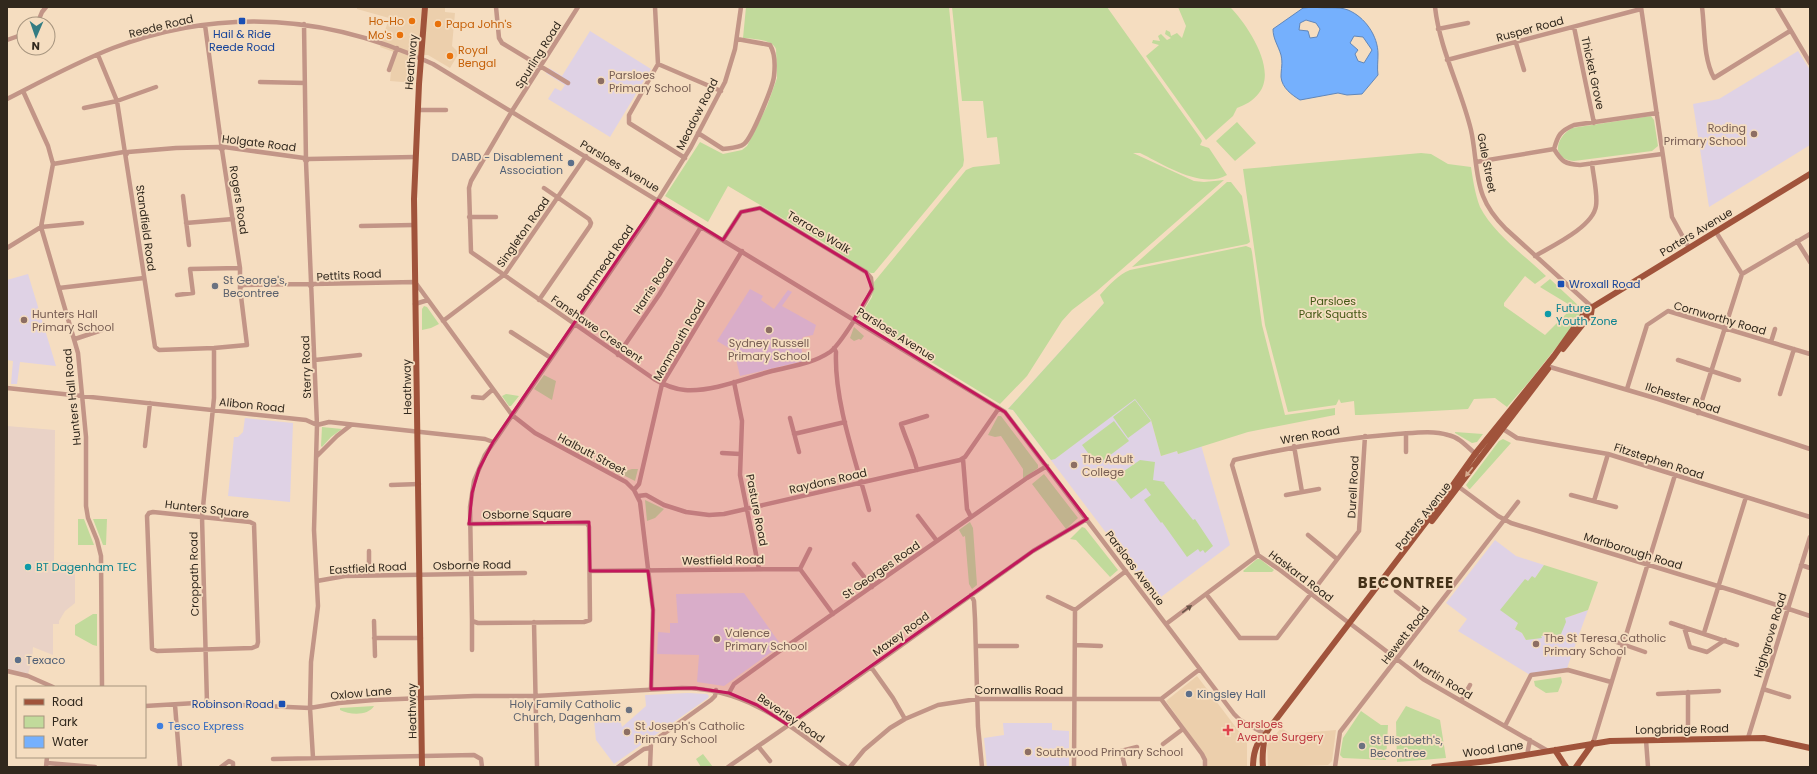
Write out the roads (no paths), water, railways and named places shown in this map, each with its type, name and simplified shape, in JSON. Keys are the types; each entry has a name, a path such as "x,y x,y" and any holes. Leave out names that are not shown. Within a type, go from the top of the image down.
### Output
{"main road":[{"name":"Heathway","path":"422,767 414,225 415,157 425,7"},
{"name":"Porters Avenue","path":"1350,624 1481,458 1500,427 1586,311 1810,174"},
{"name":"Porters Avenue","path":"1253,767 1254,751 1261,738 1271,731 1433,513 1474,454 1500,427 1592,314 1592,307"},
{"path":"1262,767 1265,734"},
{"name":"Longbridge Road","path":"1555,750 1610,741 1748,738 1764,738 1810,748"},
{"path":"1576,767 1593,743"},
{"path":"1555,750 1566,767"},
{"name":"Wood Lane","path":"1434,767 1555,750"}],"street":[{"path":"40,16 46,7"},
{"path":"496,7 500,40 568,83"},
{"name":"Spurling Road","path":"512,111 578,7"},
{"path":"654,7 658,64 629,115 629,123 685,158"},
{"name":"Meadow Road","path":"658,200 685,158 721,91 737,39 741,7"},
{"name":"Gale Street","path":"1435,7 1438,29 1447,60 1467,116 1482,195 1494,217 1592,307"},
{"path":"1702,7 1708,61 1710,71 1714,78 1790,31"},
{"path":"1777,7 1790,31 1810,62"},
{"path":"1641,8 1672,217 1689,248"},
{"name":"Rusper Road","path":"1447,60 1516,43 1641,8"},
{"name":"Reede Road","path":"7,99 98,55 156,34 205,25 266,22 304,24 355,34 421,58"},
{"path":"1438,29 1468,23"},
{"name":"Sterry Road","path":"304,24 306,162 317,425 314,530 318,606 311,662 310,708"},
{"name":"Rogers Road","path":"205,25 240,268 240,288 247,345 214,348"},
{"name":"Thicket Grove","path":"1574,27 1594,123"},
{"path":"698,133 723,149 740,146 747,141 762,109 774,74 773,49 770,45 737,39"},
{"path":"1516,43 1524,70"},
{"path":"389,70 397,48"},
{"name":"Standfield Road","path":"98,55 117,101 154,347 159,350 214,348"},
{"name":"Parsloes Avenue","path":"421,58 446,71 614,174 617,174 999,408 1014,422 1200,670 1240,720 1265,734"},
{"path":"658,64 721,91"},
{"path":"260,82 305,83"},
{"path":"84,108 117,101 156,87"},
{"name":"Hunters Hall Road","path":"23,91 48,146 53,164 41,228 78,353 86,436 86,506 88,518 97,540 101,556 102,686"},
{"path":"418,110 446,110"},
{"name":"Fanshawe Crescent","path":"512,111 471,181 469,188 471,252 503,276 662,384 677,389 696,390 734,382 807,363 834,348 854,319"},
{"path":"1657,113 1574,125 1564,130 1557,138 1554,148 1560,158 1567,164 1592,163 1662,154"},
{"name":"Holgate Road","path":"53,164 124,152 126,155 128,152 176,148 219,147 222,150 224,147 231,147 304,158 306,162 308,158 415,157"},
{"path":"1476,162 1554,148"},
{"name":"Singleton Road","path":"443,321 503,276 586,156"},
{"path":"1535,256 1577,231 1593,216 1596,206 1592,163"},
{"path":"540,300 591,223 589,219 544,188"},
{"path":"183,196 188,245"},
{"name":"Barnmead Road","path":"512,415 543,372 658,200"},
{"name":"Terrace Walk","path":"723,240 741,212 760,208 866,272 871,278 872,289 854,319"},
{"path":"470,218 496,217"},
{"path":"186,223 233,218"},
{"path":"7,248 41,228 82,223"},
{"path":"361,226 414,225"},
{"name":"Harris Road","path":"618,354 659,295 702,226"},
{"path":"1716,232 1742,274"},
{"path":"1698,413 1742,274 1810,234"},
{"path":"1797,241 1810,262"},
{"name":"Monmouth Road","path":"634,490 639,484 662,384 742,251"},
{"path":"177,295 193,293 190,269 240,268"},
{"path":"59,288 144,278"},
{"name":"Pettits Road","path":"240,288 243,285 309,284 311,287 313,284 414,282"},
{"name":"Halbutt Street","path":"414,282 492,390 512,415 535,433 617,477 634,490 638,496 640,502 653,610 651,689"},
{"path":"415,304 428,300"},
{"name":"Cornworthy Road","path":"1627,389 1647,325 1668,311 1810,354"},
{"path":"1771,342 1775,329"},
{"path":"75,339 102,330"},
{"path":"510,332 551,358"},
{"name":"Croppath Road","path":"207,703 202,517 213,410 215,376 214,348"},
{"path":"834,348 836,352 835,374 845,422 869,510"},
{"path":"1780,394 1794,349"},
{"path":"315,360 360,355"},
{"path":"1678,360 1739,380"},
{"name":"Ilchester Road","path":"1550,367 1627,389 1810,449"},
{"name":"Pasture Road","path":"734,382 742,421 740,475 759,569"},
{"name":"Alibon Road","path":"7,388 306,420 317,425 329,422 485,439 492,442"},
{"path":"473,397 483,398 492,390"},
{"path":"146,446 150,403"},
{"path":"971,517 967,510 963,459 999,408"},
{"path":"469,524 474,481 492,442 512,415"},
{"path":"916,470 914,456 909,443 905,438 901,424 927,416"},
{"path":"790,418 799,452"},
{"path":"794,434 845,422"},
{"path":"317,456 337,436 351,425"},
{"name":"Fitzstephen Road","path":"1500,427 1518,438 1608,454 1810,517"},
{"name":"Wren Road","path":"1258,555 1232,465 1234,460 1294,446 1365,436 1441,433 1456,438 1474,454 1481,458"},
{"path":"1406,434 1406,452"},
{"name":"Durell Road","path":"1206,594 1238,637 1277,638 1359,531 1365,436"},
{"path":"1294,446 1302,492"},
{"path":"722,453 740,454"},
{"path":"1594,501 1608,454"},
{"name":"Raydons Road","path":"638,496 646,495 671,508 701,514 724,514 747,510 963,459"},
{"name":"St Georges Road","path":"729,693 734,684 971,517 1047,466"},
{"path":"1593,743 1675,475"},
{"path":"391,485 419,484"},
{"name":"Marlborough Road","path":"1459,487 1504,520 1810,616"},
{"path":"1286,495 1319,489"},
{"path":"1571,495 1616,507"},
{"path":"1704,633 1746,497"},
{"name":"Hewett Road","path":"1335,767 1340,732 1518,502"},
{"name":"Hunters Square","path":"153,512 250,522 254,524 258,642 255,647 206,649 157,651 152,649 147,516 149,513 153,512"},
{"path":"918,516 937,541"},
{"name":"Maxey Road","path":"728,767 1033,551 1087,519"},
{"name":"Osborne Square","path":"472,621 478,623 590,620 589,527 587,523 469,524 472,650"},
{"path":"1308,535 1338,559"},
{"name":"Highgrove Road","path":"1748,738 1810,537"},
{"path":"810,549 800,569 833,614"},
{"path":"369,551 369,575"},
{"name":"Haskard Road","path":"1166,624 1258,555 1280,570 1350,624"},
{"path":"854,564 872,587"},
{"path":"1801,565 1810,568"},
{"name":"Westfield Road","path":"590,571 800,569"},
{"path":"1075,610 1126,571"},
{"name":"Osborne Road","path":"420,574 525,573"},
{"name":"Eastfield Road","path":"317,580 345,576 420,574"},
{"path":"1396,591 1429,617"},
{"path":"971,595 974,601 977,699 982,767"},
{"path":"1048,597 1075,610"},
{"path":"1074,767 1075,610"},
{"path":"374,621 375,656"},
{"path":"534,622 537,767"},
{"path":"1671,623 1738,644"},
{"name":"Martin Road","path":"1350,624 1423,679 1548,751"},
{"path":"1684,627 1690,647 1707,652 1725,640"},
{"path":"1602,637 1645,652"},
{"path":"374,638 421,638"},
{"path":"1075,645 1100,646"},
{"path":"976,646 1017,646"},
{"path":"871,667 893,698 905,719"},
{"path":"1200,670 1161,699 1202,754 1205,760 1204,767"},
{"path":"1505,726 1531,675 1568,670 1611,682"},
{"path":"7,671 28,676 51,686"},
{"path":"1461,701 1470,685"},
{"name":"Beverley Road","path":"651,689 695,688 729,693 757,705 788,725 846,767"},
{"name":"Oxlow Lane","path":"146,706 207,703 310,708 339,703 422,698 535,696 651,689"},
{"path":"1763,689 1789,697"},
{"path":"650,767 651,743 711,700 715,696 716,690"},
{"path":"1658,694 1719,691"},
{"path":"1688,692 1688,739"},
{"name":"Cornwallis Road","path":"850,767 860,754 876,739 905,719 938,705 977,699 1161,699"},
{"path":"175,705 180,767"},
{"path":"310,708 313,758"},
{"path":"1163,744 1183,729"},
{"path":"1527,755 1530,740"},
{"path":"1646,740 1648,767"},
{"path":"758,746 770,761"},
{"path":"1125,767 1121,751 1137,747"},
{"path":"618,767 644,749 650,748"},
{"path":"273,759 474,755 481,759 482,767"},
{"path":"221,767 229,761 233,763 233,767"},
{"path":"47,765 95,767"}],"water":[{"path":"1314,7 1344,9 1354,13 1365,22 1376,41 1378,54 1378,75 1362,94 1347,95 1338,93 1300,100 1285,88 1281,77 1281,55 1273,29 1303,8","holes":["1306,20 1316,23 1320,29 1317,37 1310,38 1308,31 1299,30 1300,23","1354,36 1363,37 1372,50 1364,63 1358,61 1355,54 1358,50 1350,43"]}],"place":[{"name":"Hail & Ride Reede Road","path":"242,21"},
{"name":"Ho-Ho","path":"412,21"},
{"name":"Papa John's","path":"438,24"},
{"name":"Mo's","path":"400,35"},
{"name":"Royal Bengal","path":"450,56"},
{"name":"Parsloes Primary School","path":"601,81"},
{"name":"Roding Primary School","path":"1754,134"},
{"name":"DABD - Disablement Association","path":"571,163"},
{"name":"Wroxall Road","path":"1561,284"},
{"name":"St George's, Becontree","path":"215,286"},
{"name":"Future Youth Zone","path":"1548,314"},
{"name":"Hunters Hall Primary School","path":"24,320"},
{"name":"Sydney Russell Primary School","path":"769,330"},
{"name":"The Adult College","path":"1074,465"},
{"name":"BT Dagenham TEC","path":"28,567"},
{"name":"Valence Primary School","path":"717,639"},
{"name":"The St Teresa Catholic Primary School","path":"1536,644"},
{"name":"Texaco","path":"18,660"},
{"name":"Kingsley Hall","path":"1189,694"},
{"name":"Robinson Road","path":"282,704"},
{"name":"Holy Family Catholic Church, Dagenham","path":"629,710"},
{"name":"Tesco Express","path":"160,726"},
{"name":"Parsloes Avenue Surgery","path":"1228,730"},
{"name":"St Joseph's Catholic Primary School","path":"627,732"},
{"name":"St Elisabeth's, Becontree","path":"1362,746"},
{"name":"Southwood Primary School","path":"1028,752"}],"district":[{"name":"BECONTREE","path":"1406,582"}],"park label":[{"name":"Parsloes Park Squatts","path":"1333,307"}]}
